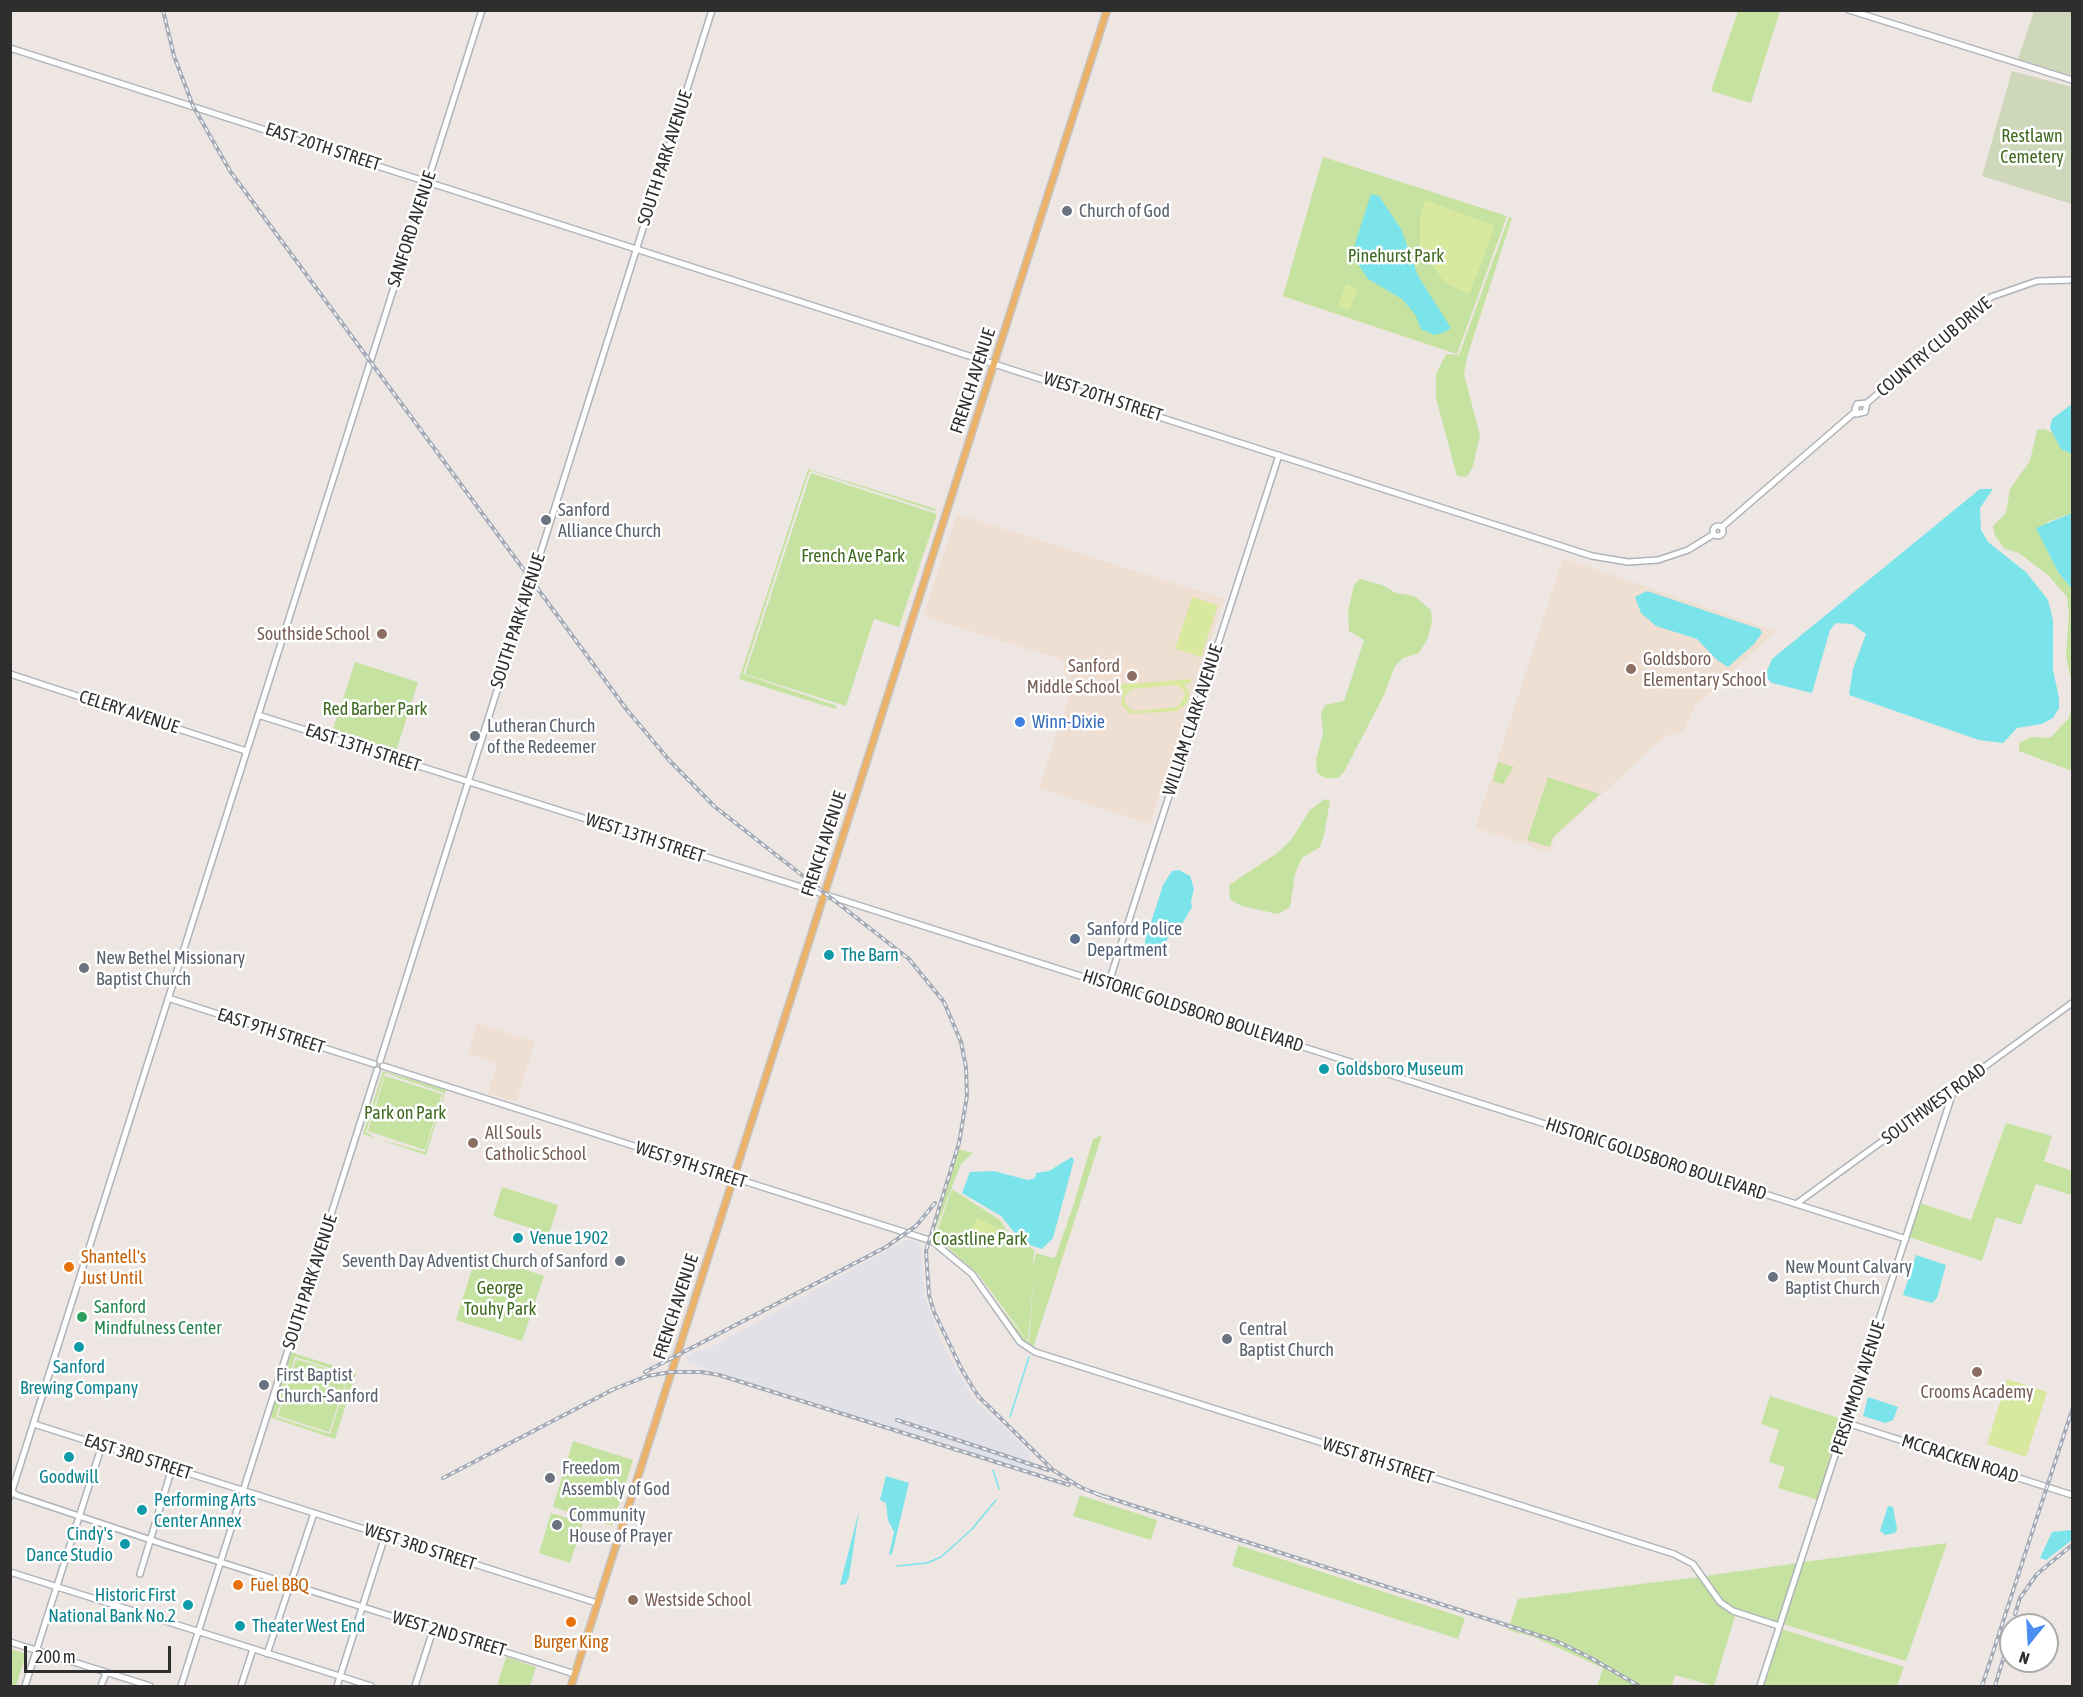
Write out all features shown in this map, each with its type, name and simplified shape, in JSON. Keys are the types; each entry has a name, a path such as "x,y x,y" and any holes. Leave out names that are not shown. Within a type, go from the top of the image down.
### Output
{"main road":[{"name":"FRENCH AVENUE","path":"571,1686 1107,10"}],"street":[{"name":"SANFORD AVENUE","path":"11,1492 482,10"},
{"name":"SOUTH PARK AVENUE","path":"181,1686 712,10"},
{"path":"1849,10 2073,80"},
{"name":"EAST 20TH STREET","path":"10,48 636,248"},
{"name":"WEST 20TH STREET","path":"636,248 1615,561 1645,562 1674,556 1714,534"},
{"name":"COUNTRY CLUB DRIVE","path":"1714,534 1721,535 1722,527 1856,413 1865,412 1866,405 1991,297 2037,281 2073,280"},
{"name":"WILLIAM CLARK AVENUE","path":"1108,985 1279,455"},
{"name":"CELERY AVENUE","path":"10,674 246,751"},
{"name":"EAST 13TH STREET","path":"258,715 467,782"},
{"name":"WEST 13TH STREET","path":"467,782 823,894"},
{"name":"HISTORIC GOLDSBORO BOULEVARD","path":"823,894 1906,1239"},
{"name":"EAST 9TH STREET","path":"168,998 379,1065"},
{"name":"SOUTHWEST ROAD","path":"1796,1204 2073,1003"},
{"name":"WEST 9TH STREET","path":"379,1065 932,1241 972,1274 984,1289"},
{"name":"PERSIMMON AVENUE","path":"1760,1686 1954,1089"},
{"name":"WEST 8TH STREET","path":"984,1289 1020,1342 1035,1352 1680,1557 1699,1571 1710,1591 1720,1602 1733,1611 1779,1626"},
{"name":"MCCRACKEN ROAD","path":"1847,1423 2073,1495"},
{"name":"EAST 3RD STREET","path":"34,1424 243,1490"},
{"path":"25,1686 102,1445"},
{"path":"140,1574 172,1468"},
{"name":"WEST 3RD STREET","path":"243,1490 597,1603"},
{"name":"WEST 2ND STREET","path":"11,1492 150,1539 575,1674"},
{"path":"267,1654 314,1513"},
{"path":"337,1686 385,1536"},
{"path":"10,1572 370,1686"},
{"path":"415,1686 433,1630"},
{"path":"10,1642 150,1686"},
{"path":"242,1686 254,1649"},
{"path":"101,1686 106,1673"}],"shaded area":[{"name":"Sanford Middle School","path":"957,514 1224,599 1150,824 1039,788 1070,693 1062,660 923,616"},
{"name":"Goldsboro Elementary School","path":"1563,558 1776,631 1695,706 1684,730 1664,737 1554,838 1551,853 1475,828"},
{"path":"477,1023 535,1042 516,1102 488,1093 497,1064 468,1054"},
{"path":"906,1240 921,1242 924,1295 943,1346 972,1397 1028,1450 1033,1472 685,1362 692,1352 708,1349"}],"green space":[{"path":"1738,11 1780,11 1751,103 1711,91"},
{"path":"2034,11 2072,11 2072,76 2018,59"},
{"name":"Restlawn Cemetery","path":"2012,71 2072,87 2072,204 1982,176"},
{"name":"Pinehurst Park","path":"1323,157 1507,216 1457,354 1283,296"},
{"path":"1425,200 1495,226 1469,295 1444,282 1420,247 1420,216"},
{"path":"1509,217 1512,218 1467,357 1464,374 1480,435 1473,466 1467,477 1457,476 1436,398 1436,374 1446,354 1459,355"},
{"path":"1346,284 1358,289 1349,310 1338,306"},
{"path":"2044,429 2053,433 2061,449 2072,454 2072,513 2047,522 2048,552 2058,572 2072,589 2072,685 2066,656 2069,614 2067,597 2049,576 2019,553 2005,549 1995,536 1993,526 2006,513 2010,489 2030,461 2037,430"},
{"path":"808,469 936,509 935,511 812,471 809,472 743,674 837,706 836,709 739,679"},
{"name":"French Ave Park","path":"811,473 937,514 899,627 874,619 846,706 745,674"},
{"path":"1360,579 1382,585 1396,593 1414,596 1431,610 1432,621 1428,638 1419,653 1403,658 1395,666 1384,695 1344,772 1338,778 1325,778 1317,773 1316,760 1323,733 1321,714 1325,705 1344,701 1364,640 1349,631 1348,612 1354,585"},
{"path":"1192,597 1218,605 1201,657 1175,649"},
{"name":"Red Barber Park","path":"355,662 418,682 395,755 331,735"},
{"path":"1191,679 1191,683 1184,684 1189,692 1188,702 1177,711 1130,714 1121,704 1124,689 1116,690 1116,685","holes":["1176,685 1183,689 1185,695 1178,707 1136,711 1130,709 1125,703 1125,696 1132,689"]},
{"path":"2072,706 2072,771 2019,751 2019,743 2031,737 2050,738 2069,718"},
{"path":"1498,762 1514,767 1503,784 1493,781"},
{"path":"1548,777 1600,794 1553,837 1550,847 1527,840"},
{"path":"1325,799 1330,801 1324,835 1320,847 1302,858 1295,874 1290,907 1278,914 1241,906 1230,899 1229,885 1276,854 1291,840 1310,810"},
{"path":"383,1071 446,1090 426,1155 363,1134","holes":["385,1073 444,1093 425,1152 375,1138 366,1132"]},
{"name":"Park on Park","path":"385,1076 442,1094 425,1150 368,1131"},
{"path":"2006,1123 2052,1136 2044,1161 2072,1171 2072,1195 2036,1184 2021,1225 1996,1217 1982,1261 1909,1237 1920,1203 1971,1220"},
{"name":"Coastline Park","path":"1102,1135 1033,1348 1022,1340 993,1298 1029,1343 1034,1274 1028,1341 977,1273 935,1237 952,1189 1000,1220 1008,1232 1034,1250 1033,1266 1036,1253 1053,1258 1056,1256 1074,1203 1093,1139"},
{"path":"958,1149 973,1153 961,1164 932,1238 931,1233"},
{"path":"502,1187 558,1205 549,1234 493,1216"},
{"path":"977,1218 997,1228 988,1246 968,1236"},
{"name":"George Touhy Park","path":"477,1253 544,1276 522,1341 456,1320"},
{"path":"290,1352 356,1373 335,1439 269,1417","holes":["295,1357 349,1374 330,1434 276,1417"]},
{"path":"296,1359 348,1375 329,1432 278,1416"},
{"path":"2007,1379 2047,1392 2026,1457 1987,1444"},
{"path":"1770,1396 1845,1420 1818,1500 1778,1488 1785,1467 1769,1462 1779,1430 1761,1424"},
{"path":"573,1441 633,1460 612,1526 553,1507"},
{"path":"1080,1495 1157,1520 1151,1540 1073,1516"},
{"path":"551,1513 583,1523 570,1563 539,1553"},
{"path":"1947,1543 1906,1661 1783,1624 1803,1562"},
{"path":"1238,1545 1465,1618 1458,1639 1232,1566"},
{"path":"1798,1563 1778,1622 1735,1608 1722,1600 1705,1576"},
{"path":"1699,1577 1719,1605 1732,1613 1768,1625 1735,1616 1714,1686 1675,1675 1672,1686 1597,1686 1603,1668 1534,1637 1508,1630 1518,1599"},
{"path":"1781,1629 1904,1667 1897,1686 1763,1686"},
{"path":"11,1649 26,1654 16,1686 11,1686"},
{"path":"506,1657 536,1667 530,1686 497,1686"}],"water":[{"path":"1371,194 1379,196 1401,229 1418,276 1451,328 1445,332 1434,335 1421,329 1415,314 1402,299 1368,279 1354,256 1355,244"},
{"path":"2072,404 2072,454 2061,449 2050,428 2052,419"},
{"path":"1980,489 1993,489 1980,508 1981,530 1988,542 2026,572 2048,600 2053,620 2053,670 2059,698 2059,708 2053,718 2042,724 2017,728 2003,743 1979,740 1849,695 1853,669 1866,634 1852,624 1836,623 1830,630 1812,693 1772,683 1767,678 1772,659"},
{"path":"2072,513 2072,589 2058,572 2036,528"},
{"path":"1647,591 1760,629 1762,633 1754,644 1728,667 1717,660 1697,639 1656,626 1641,613 1635,597"},
{"path":"1179,870 1190,876 1194,889 1192,907 1182,924 1172,930 1161,952 1146,947 1145,941 1163,885 1172,871"},
{"path":"1072,1157 1074,1160 1053,1238 1042,1249 1019,1238 1001,1216 962,1193 970,1172 994,1171 1028,1180 1035,1178 1036,1173 1049,1171"},
{"path":"1916,1255 1946,1265 1937,1298 1932,1303 1903,1295"},
{"path":"1868,1397 1898,1407 1893,1420 1885,1423 1863,1416"},
{"path":"886,1476 909,1483 892,1554 889,1555 894,1532 888,1520 886,1503 880,1500"},
{"path":"1888,1506 1893,1507 1897,1529 1895,1533 1885,1535 1880,1531"},
{"path":"859,1511 849,1577 846,1584 840,1585"},
{"path":"2072,1530 2072,1540 2046,1560 2040,1558 2052,1532"}],"waterway":[{"path":"1010,1417 1029,1357"},
{"path":"993,1470 999,1489"},
{"path":"897,1566 927,1563 941,1557 972,1529 996,1500"}],"railway":[{"path":"163,10 174,56 193,106 230,171 627,710 669,760 715,807 909,959 944,1002 961,1042 966,1067 967,1096 959,1143 926,1251 929,1295 934,1312 962,1370 978,1396 1053,1470 1080,1487 1105,1497"},
{"path":"645,1372 886,1247 916,1226 935,1203"},
{"path":"609,1391 647,1376 671,1372 701,1372 719,1375 1069,1485"},
{"path":"443,1478 616,1388"},
{"path":"1982,1686 2072,1410"},
{"path":"897,1420 1048,1470"},
{"path":"1097,1494 1556,1641 1639,1686"},
{"path":"2015,1613 2020,1598 2037,1574 2072,1545"},
{"path":"1995,1686 1999,1673"}],"place":[{"name":"Church of God","path":"1067,211"},
{"name":"Sanford Alliance Church","path":"546,520"},
{"name":"Southside School","path":"382,634"},
{"name":"Goldsboro Elementary School","path":"1631,669"},
{"name":"Sanford Middle School","path":"1132,676"},
{"name":"Winn-Dixie","path":"1020,722"},
{"name":"Lutheran Church of the Redeemer","path":"475,736"},
{"name":"Sanford Police Department","path":"1075,939"},
{"name":"The Barn","path":"829,955"},
{"name":"New Bethel Missionary Baptist Church","path":"84,968"},
{"name":"Goldsboro Museum","path":"1324,1069"},
{"name":"All Souls Catholic School","path":"473,1143"},
{"name":"Venue 1902","path":"518,1238"},
{"name":"Seventh Day Adventist Church of Sanford","path":"620,1261"},
{"name":"Shantell's Just Until","path":"69,1267"},
{"name":"New Mount Calvary Baptist Church","path":"1773,1277"},
{"name":"Sanford Mindfulness Center","path":"82,1317"},
{"name":"Central Baptist Church","path":"1227,1339"},
{"name":"Sanford Brewing Company","path":"79,1347"},
{"name":"Crooms Academy","path":"1977,1372"},
{"name":"First Baptist Church-Sanford","path":"264,1385"},
{"name":"Goodwill","path":"69,1457"},
{"name":"Freedom Assembly of God","path":"550,1478"},
{"name":"Performing Arts Center Annex","path":"142,1510"},
{"name":"Community House of Prayer","path":"557,1525"},
{"name":"Cindy's Dance Studio","path":"125,1544"},
{"name":"Fuel BBQ","path":"238,1585"},
{"name":"Westside School","path":"633,1600"},
{"name":"Historic First National Bank No.2","path":"188,1605"},
{"name":"Burger King","path":"571,1622"},
{"name":"Theater West End","path":"240,1626"}]}
